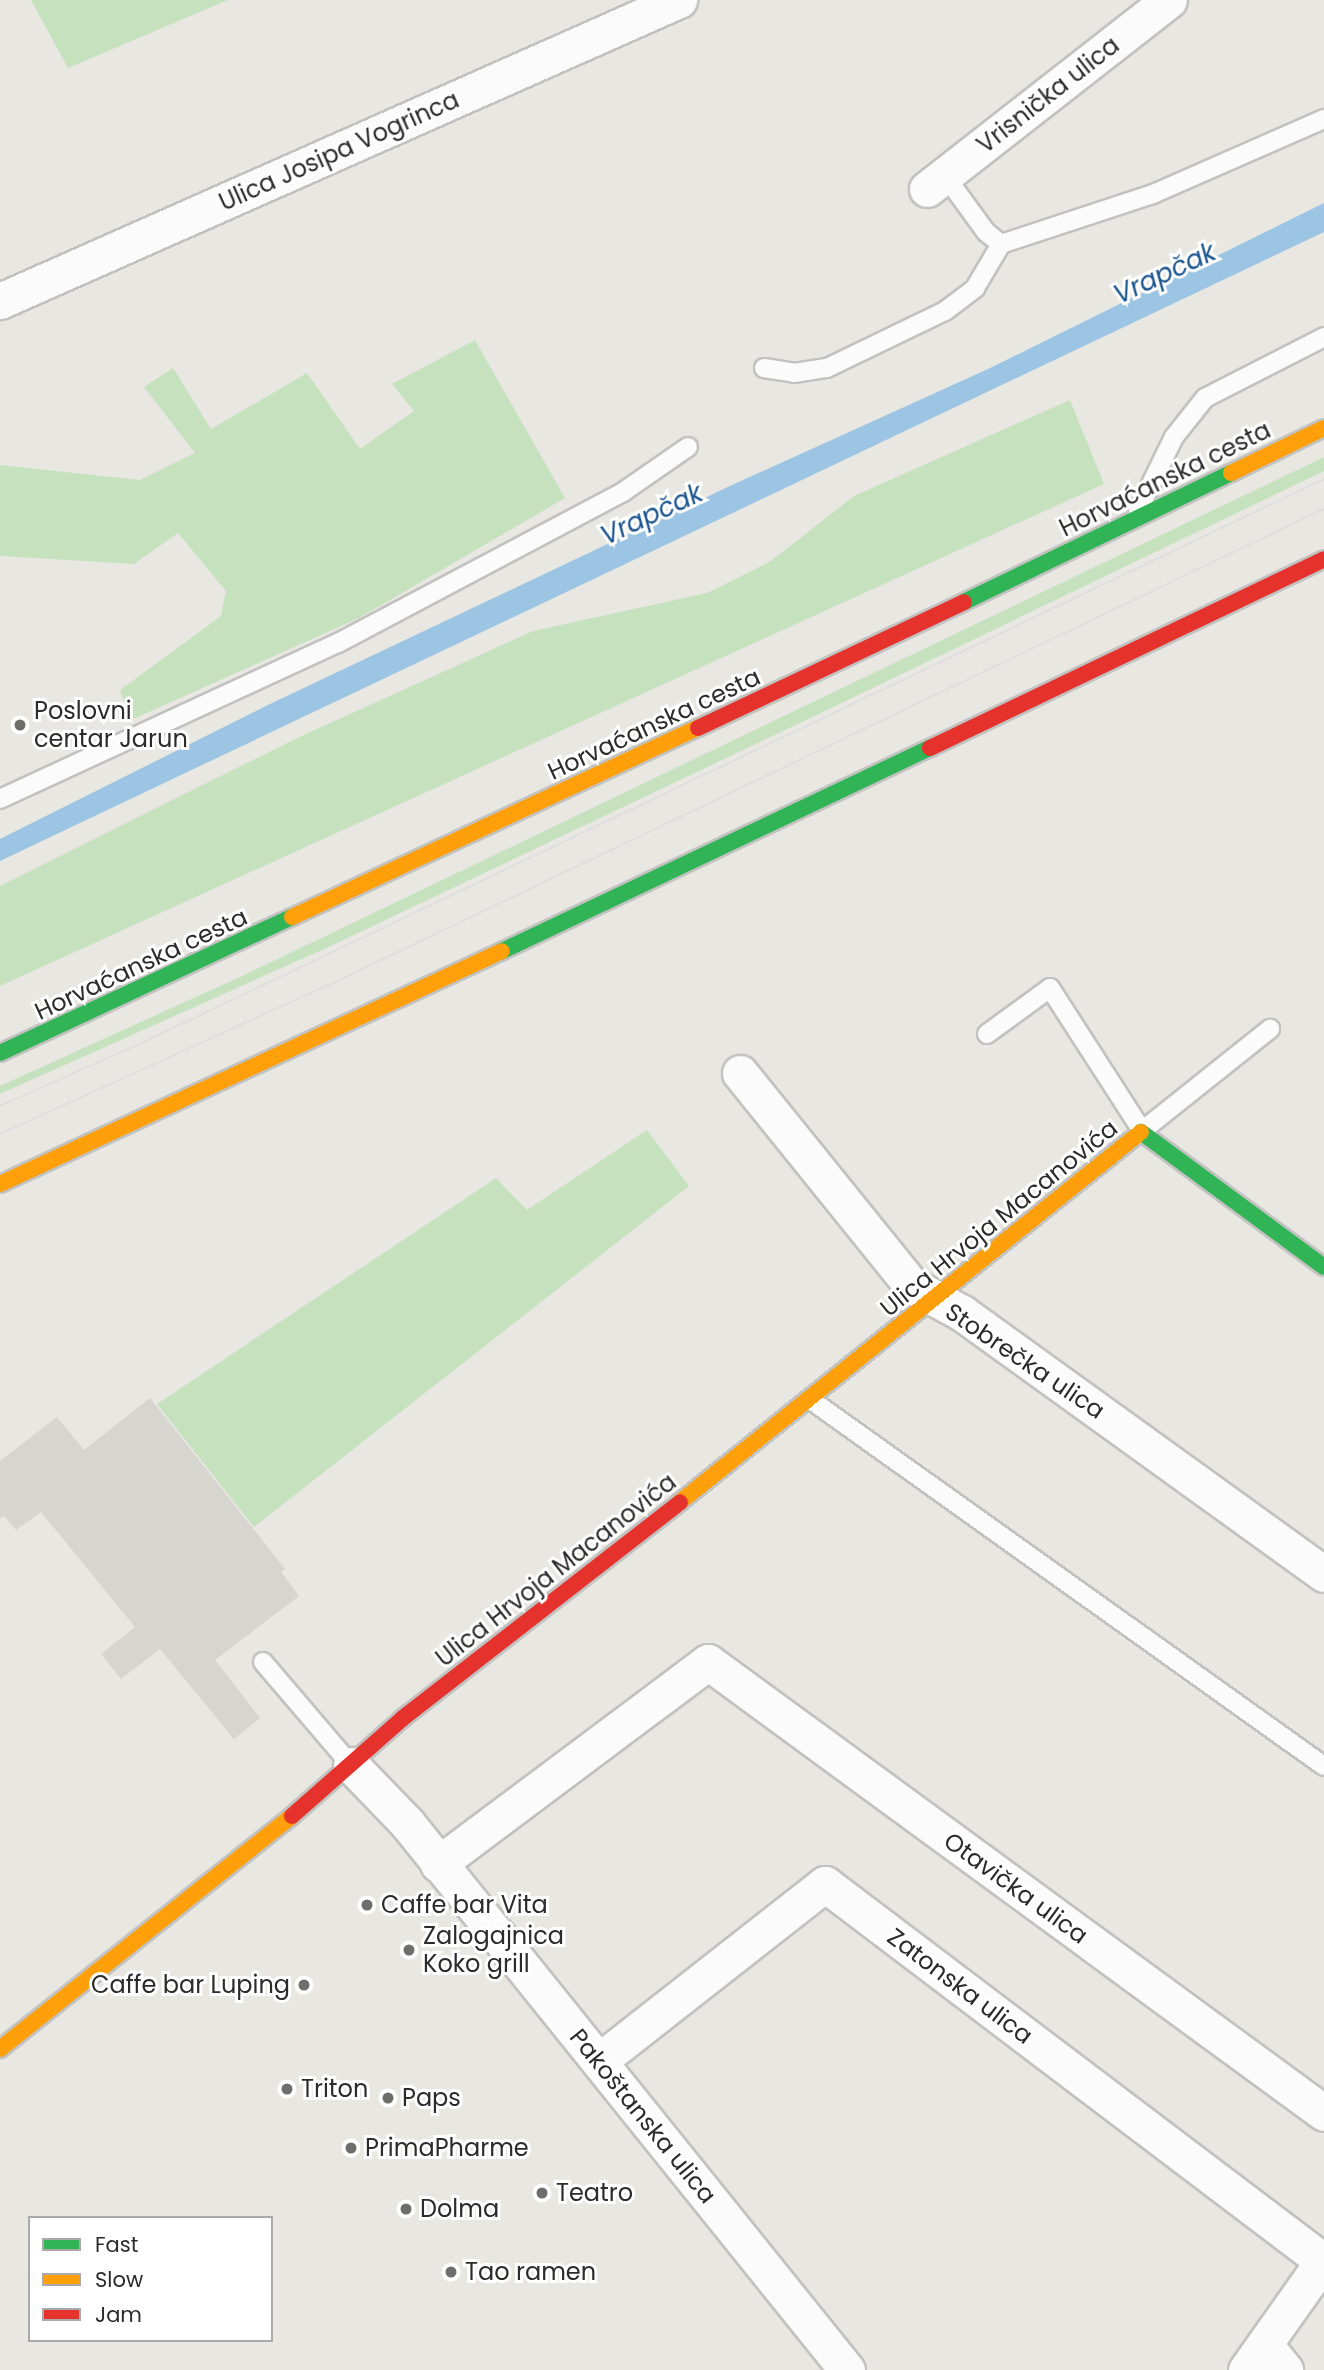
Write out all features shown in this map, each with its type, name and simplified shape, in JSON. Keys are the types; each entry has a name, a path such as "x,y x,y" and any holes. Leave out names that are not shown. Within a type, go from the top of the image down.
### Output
{"street":[{"name":"Ulica Josipa Vogrinca","path":"0,301 679,0"},
{"name":"Vrisnička ulica","path":"936,183 1169,0"},
{"name":"Horvaćanska cesta","path":"0,1053 116,1002 1324,428"},
{"path":"0,1184 657,879 1324,559"},
{"name":"Stobrečka ulica","path":"740,1073 911,1285 962,1313 1324,1574"},
{"path":"1143,1131 1324,1268"},
{"name":"Ulica Hrvoja Macanovića","path":"0,2049 351,1765 403,1718 811,1401 1143,1131"},
{"name":"Otavička ulica","path":"439,1864 708,1662 1324,2113"},
{"name":"Pakoštanska ulica","path":"351,1765 407,1823 847,2370"},
{"name":"Zatonska ulica","path":"599,2061 825,1884 1324,2261"},
{"path":"1265,2362 1324,2261"}],"lane":[{"path":"764,368 794,373 827,368 945,310 975,288 1001,244 1153,194 1324,120"},
{"path":"936,183 986,233 1001,244"},
{"path":"1134,519 1174,437 1205,397 1324,337"},
{"path":"0,799 338,643 623,492 688,447"},
{"path":"988,1034 1050,988 1143,1131 1270,1029"},
{"path":"811,1401 1324,1766"},
{"path":"263,1662 351,1765"}],"green space":[{"path":"31,0 228,0 68,68"},
{"path":"475,340 565,498 359,618 131,720 120,690 221,616 226,591 178,533 134,564 0,556 0,465 140,480 195,453 144,387 173,368 211,429 307,373 360,449 414,411 392,384"},
{"path":"1070,400 1104,484 0,986 0,886 295,739 533,631 707,593 771,561 854,496"},
{"path":"1324,457 1324,471 333,945 0,1094 0,1086 242,976"},
{"path":"647,1130 689,1186 254,1527 157,1404 496,1178 527,1210"}],"shaded area":[{"path":"150,1398 285,1569 281,1572 299,1596 215,1660 260,1718 234,1739 160,1649 121,1679 101,1654 135,1627 41,1512 16,1530 4,1516 0,1518 0,1461 57,1417 84,1450"}],"water":[{"path":"1324,203 1324,232 0,861 0,839 270,704 732,485 988,369"}],"tram line":[{"path":"0,1106 148,1040 1324,479"},
{"path":"0,1134 352,974 1324,509"}],"traffic: fast":[{"path":"964,602 1231,473"},
{"path":"502,951 930,748"},
{"path":"0,1053 292,917"},
{"path":"1141,1132 1324,1267"}],"traffic: slow":[{"path":"1231,473 1324,428"},
{"path":"292,917 698,728"},
{"path":"0,1184 502,951"},
{"path":"680,1502 1141,1132"},
{"path":"0,2049 292,1816"}],"traffic: jam":[{"path":"930,748 1324,559"},
{"path":"698,728 964,602"},
{"path":"292,1816 403,1718 680,1502"}],"place":[{"name":"Poslovni centar Jarun","path":"20,725"},
{"name":"Caffe bar Vita","path":"367,1905"},
{"name":"Zalogajnica Koko grill","path":"409,1950"},
{"name":"Caffe bar Luping","path":"304,1985"},
{"name":"Triton","path":"287,2089"},
{"name":"Paps","path":"388,2098"},
{"name":"PrimaPharme","path":"351,2148"},
{"name":"Teatro","path":"542,2193"},
{"name":"Dolma","path":"406,2209"},
{"name":"Tao ramen","path":"451,2272"}],"water label":[{"name":"Vrapčak","path":"1165,274"},
{"name":"Vrapčak","path":"652,515"}]}
